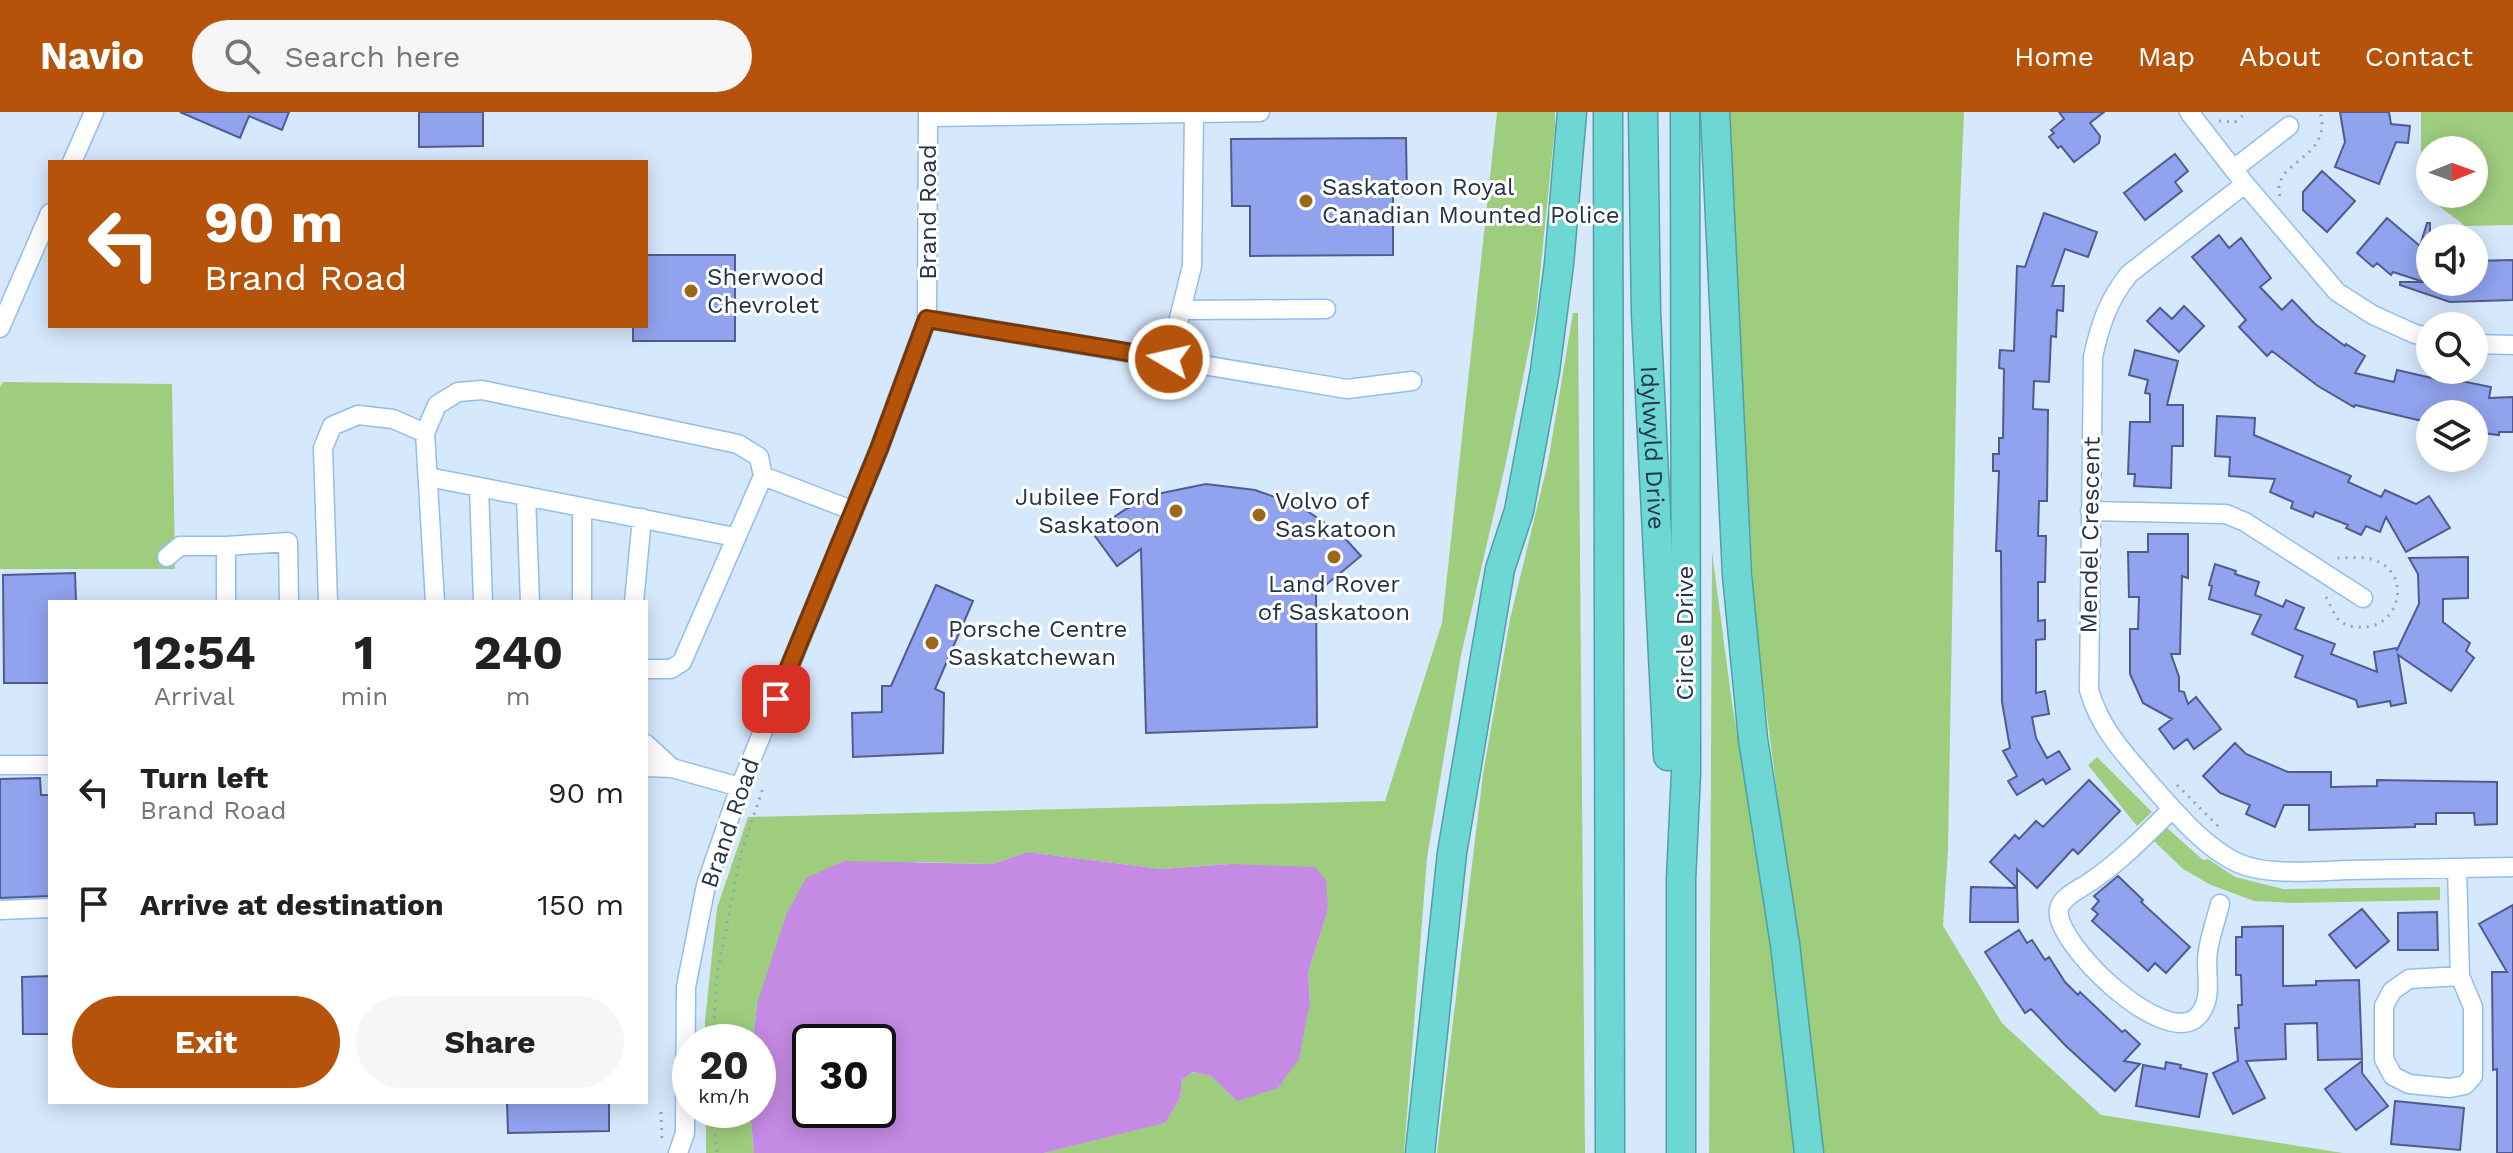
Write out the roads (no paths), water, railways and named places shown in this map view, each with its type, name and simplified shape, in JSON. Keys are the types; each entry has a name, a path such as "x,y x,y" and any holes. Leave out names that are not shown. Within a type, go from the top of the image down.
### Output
{"highway":[{"path":"1420,1153 1452,853 1500,569 1519,511 1545,371 1559,264 1572,112"},
{"path":"1608,112 1610,1153"},
{"name":"Idylwyld Drive","path":"1643,112 1646,313 1656,537 1669,773 1681,880"},
{"name":"Circle Drive","path":"1681,1153 1681,880 1686,772 1685,112"},
{"path":"1715,112 1737,575 1753,739 1802,1076 1807,1153"}],"street":[{"path":"73,160 94,112"},
{"path":"928,115 1260,112"},
{"path":"2189,112 2245,184 2337,292 2373,315 2416,334"},
{"path":"1169,359 1192,266 1194,113"},
{"name":"Brand Road","path":"678,1153 685,1133 686,987 706,885 740,787 854,511 927,319 928,115"},
{"path":"2235,168 2289,126"},
{"name":"Mendel Crescent","path":"2245,184 2129,274 2113,293 2100,322 2093,357 2090,511 2089,690 2093,702 2105,730 2172,809 2218,851 2240,864 2265,870 2513,867"},
{"path":"0,328 48,218"},
{"path":"1182,310 1326,309"},
{"path":"927,319 1347,389 1412,381"},
{"path":"2488,344 2513,345"},
{"path":"435,600 425,433 437,405 458,392 482,390 738,444 759,457 763,476 682,662 671,669 648,669"},
{"path":"328,600 323,448 332,426 358,415 393,419 425,433"},
{"path":"763,476 854,511"},
{"path":"428,477 735,537"},
{"path":"479,487 483,600"},
{"path":"526,496 530,600"},
{"path":"582,507 582,600"},
{"path":"2090,511 2226,514 2245,522 2363,598"},
{"path":"634,600 642,518"},
{"path":"167,557 180,546 288,542 289,600"},
{"path":"226,546 226,600"},
{"path":"648,746 672,768"},
{"path":"0,765 48,765"},
{"path":"648,767 672,768 740,787"},
{"path":"2172,809 2101,875 2065,898 2059,910 2060,922 2085,959 2119,993 2153,1016 2181,1024 2197,1017 2208,999 2207,953 2220,904"},
{"path":"2457,868 2460,976 2473,1007 2473,1076 2465,1085 2450,1088 2409,1084 2393,1076 2384,1059 2384,1006 2392,991 2409,979 2460,976"},
{"path":"0,910 48,908"},
{"name":"Brand Road","path":"685,1133 693,1153"}],"place":[{"name":"Saskatoon Royal Canadian Mounted Police","path":"1306,201"},
{"name":"Sherwood Chevrolet","path":"691,291"},
{"name":"Jubilee Ford Saskatoon","path":"1176,511"},
{"name":"Volvo of Saskatoon","path":"1259,515"},
{"name":"Land Rover of Saskatoon","path":"1334,557"},
{"name":"Porsche Centre Saskatchewan","path":"932,643"}]}
